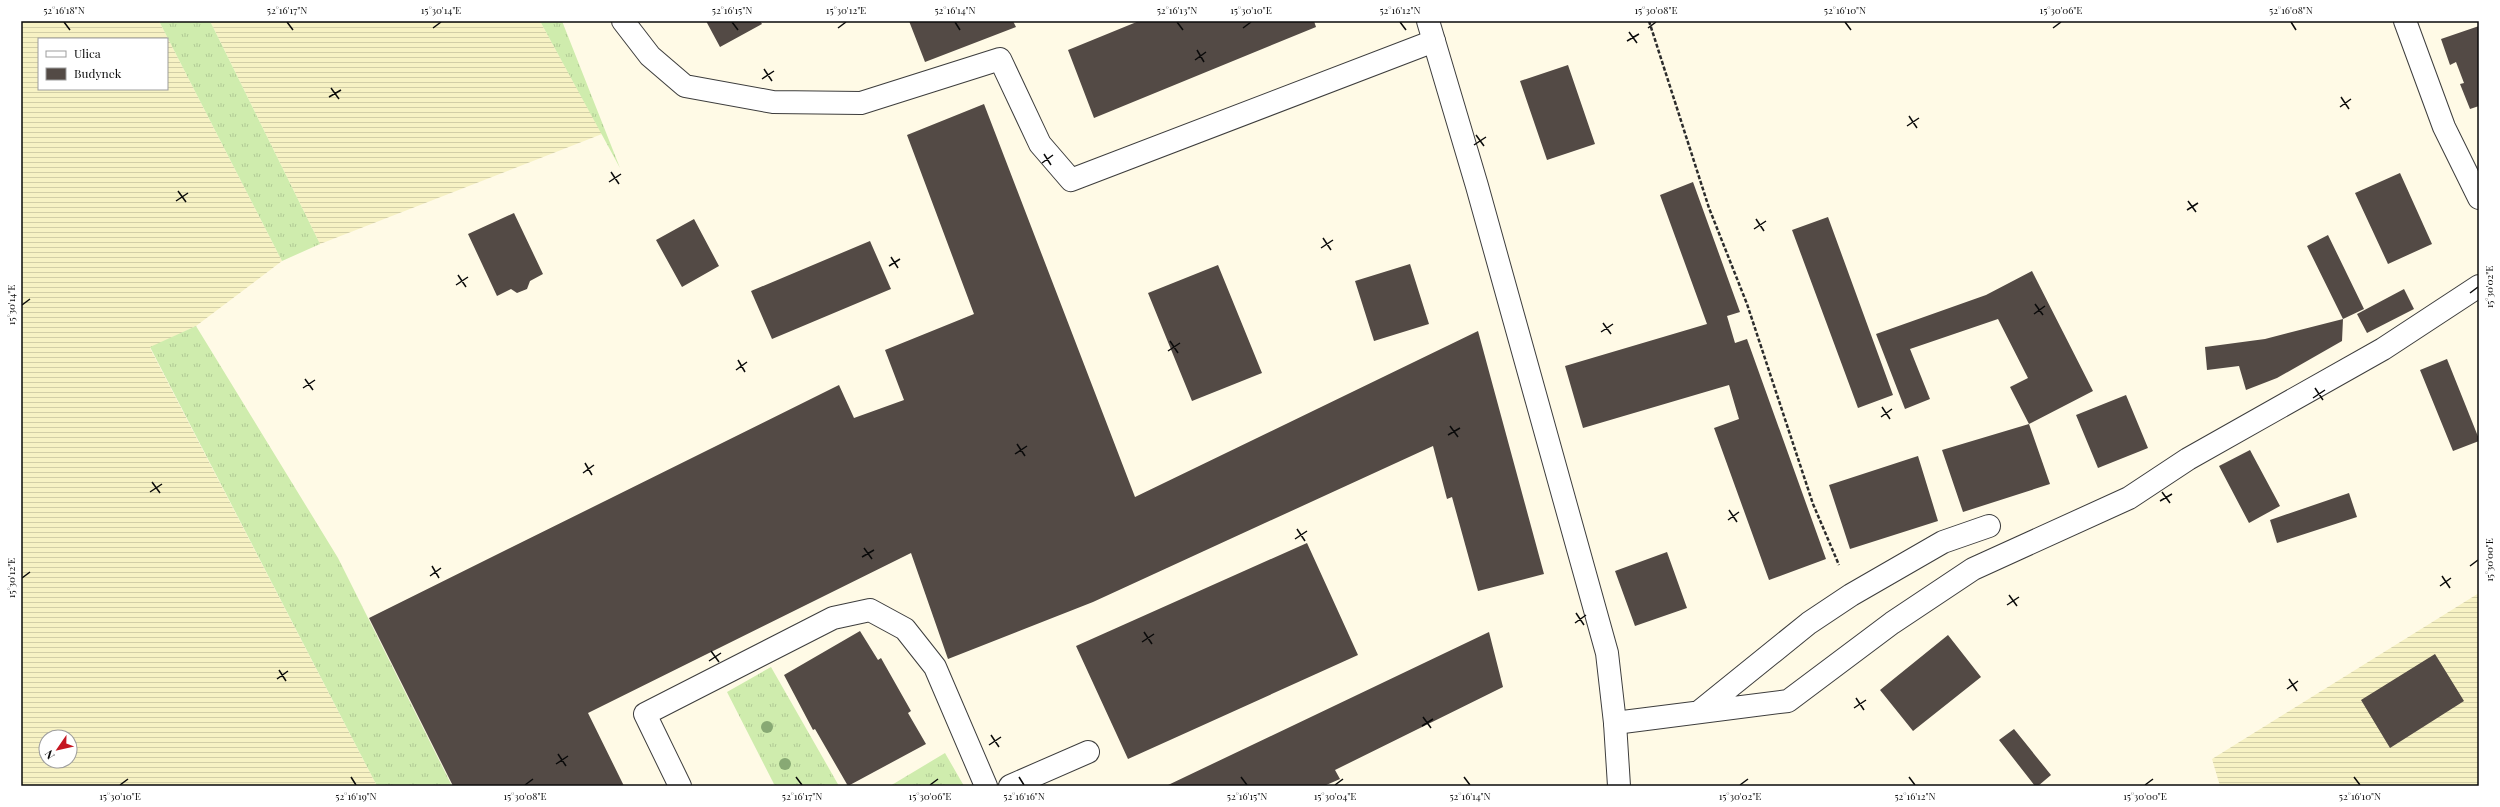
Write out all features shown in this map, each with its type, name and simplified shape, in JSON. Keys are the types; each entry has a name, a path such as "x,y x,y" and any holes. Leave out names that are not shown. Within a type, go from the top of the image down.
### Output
{"street":[{"path":"623,21 650,56 685,86 773,102 861,103 1000,59 1040,144 1071,180 1431,31 1607,653 1615,723 1619,786"},
{"path":"2405,21 2444,127 2479,198"},
{"path":"1615,723 1788,701 1892,623 1973,569 2129,498 2188,459 2383,349 2479,286"},
{"path":"1700,711 1808,623 1851,595 1943,542 1989,526"},
{"path":"680,786 644,714 833,618 870,610 905,629 935,667 986,786"},
{"path":"1010,786 1088,752"}],"path":[{"path":"1649,21 1709,208 1747,304 1813,504 1851,595"}],"shaded area":[{"path":"21,21 159,21 168,38 38,38 38,90 168,90 168,39 282,261 196,326 150,348 377,786 21,786"},
{"path":"210,21 540,21 602,134 320,244"},
{"path":"2479,593 2479,786 2220,786 2212,759"}],"green space":[{"path":"159,21 210,21 320,244 282,261"},
{"path":"540,21 562,21 620,168"},
{"path":"196,326 338,558 452,786 377,786 150,347"},
{"path":"771,667 839,786 775,786 727,692"},
{"path":"945,753 964,786 890,786"}],"building":[{"path":"706,21 760,21 762,24 720,47"},
{"path":"909,21 1013,21 1016,27 925,62"},
{"path":"1139,21 1314,21 1316,27 1094,118 1068,50"},
{"path":"2479,26 2479,106 2470,109 2460,84 2464,83 2456,62 2450,65 2441,39"},
{"path":"1568,65 1595,144 1547,160 1520,81"},
{"path":"984,104 1135,497 1478,331 1544,574 1478,591 1452,497 1447,499 1433,446 1093,602 948,659 911,553 588,713 624,786 453,786 369,618 839,385 854,418 904,400 885,350 974,314 907,135"},
{"path":"2400,173 2432,244 2388,264 2355,193"},
{"path":"1693,182 1740,312 1727,316 1735,343 1747,339 1826,559 1769,580 1714,428 1739,419 1729,385 1583,428 1565,366 1707,324 1660,195"},
{"path":"514,213 543,274 530,281 527,289 517,293 511,289 497,296 468,234"},
{"path":"1828,217 1893,395 1858,408 1792,230"},
{"path":"694,219 719,266 682,287 656,240"},
{"path":"2328,235 2364,309 2343,319 2307,246"},
{"path":"870,241 891,289 772,339 751,291"},
{"path":"1410,264 1429,324 1374,341 1355,281"},
{"path":"1218,265 1262,373 1192,401 1148,293"},
{"path":"2032,271 2093,391 2029,424 2010,387 2028,378 1998,319 1910,349 1930,399 1905,409 1876,334 1986,295"},
{"path":"2404,289 2414,309 2367,333 2357,314"},
{"path":"2343,319 2342,341 2277,378 2246,390 2239,366 2207,370 2205,347 2265,339"},
{"path":"2447,359 2479,439 2479,441 2453,451 2420,370"},
{"path":"2126,395 2148,448 2098,468 2076,415"},
{"path":"2029,424 2050,484 1963,512 1942,450"},
{"path":"2250,450 2280,506 2249,523 2219,466"},
{"path":"1918,456 1938,521 1850,549 1829,485"},
{"path":"2349,493 2357,517 2277,543 2270,520"},
{"path":"1307,543 1358,655 1128,759 1076,646"},
{"path":"1667,552 1687,608 1635,626 1615,571"},
{"path":"860,631 878,660 881,658 911,711 908,713 926,744 848,786 815,729 813,730 784,675"},
{"path":"1489,632 1503,687 1335,770 1340,779 1324,786 1166,786"},
{"path":"1948,635 1981,677 1913,731 1880,690"},
{"path":"2435,654 2464,701 2390,748 2361,700"},
{"path":"2014,729 2051,775 2038,786 2035,786 1999,740"}]}
